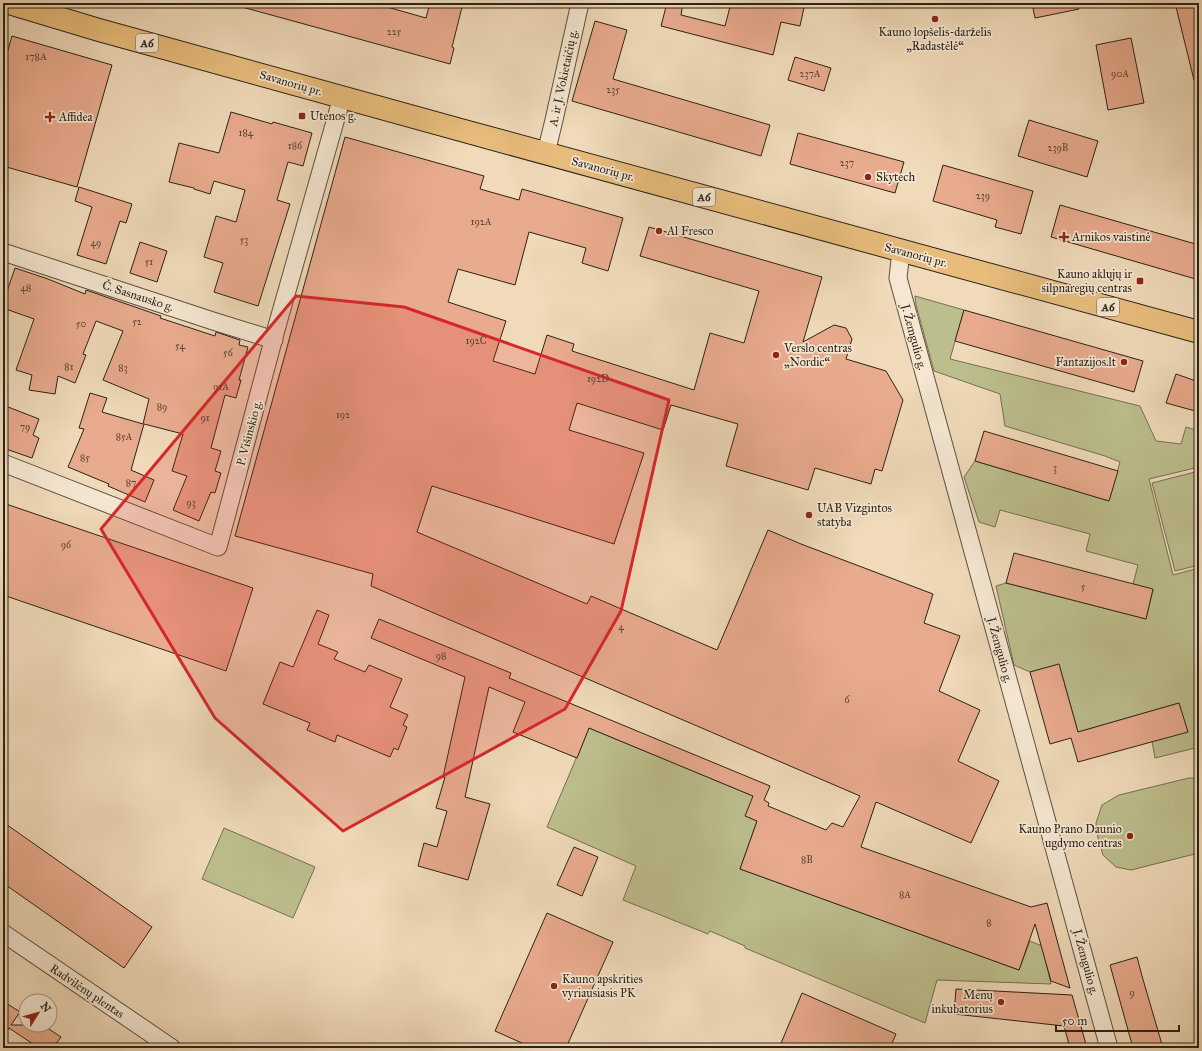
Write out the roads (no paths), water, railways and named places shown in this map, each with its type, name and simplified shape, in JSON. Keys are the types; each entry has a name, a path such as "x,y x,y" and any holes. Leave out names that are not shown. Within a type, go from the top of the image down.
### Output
{"main road":[{"name":"Savanorių pr.","path":"9,3 99,30 1199,332"}],"street":[{"name":"A. ir J. Vokietaičių g.","path":"546,153 580,3"},
{"name":"P. Višinskio g.","path":"3,463 218,547 342,97"},
{"name":"J. Žemgulio g.","path":"901,251 898,278 1109,1048"},
{"name":"Č. Sasnausko g.","path":"3,252 274,340"},
{"name":"Radvilėnų plentas","path":"3,933 172,1048"}],"place":[{"name":"Kauno lopšelis-darželis „Radastėlė“","path":"935,19"},
{"name":"Utenos g.","path":"302,116"},
{"name":"Affidea","path":"50,117"},
{"name":"Skytech","path":"868,177"},
{"name":"Al Fresco","path":"659,231"},
{"name":"Arnikos vaistinė","path":"1064,237"},
{"name":"Kauno aklųjų ir silpnaregių centras","path":"1140,281"},
{"name":"Verslo centras „Nordic“","path":"776,355"},
{"name":"Fantazijos.lt","path":"1124,362"},
{"name":"UAB Vizgintos statyba","path":"809,515"},
{"name":"Kauno Prano Daunio ugdymo centras","path":"1130,836"},
{"name":"Kauno apskrities vyriausiasis PK","path":"554,986"},
{"name":"Menų inkubatorius","path":"1001,1002"}]}
